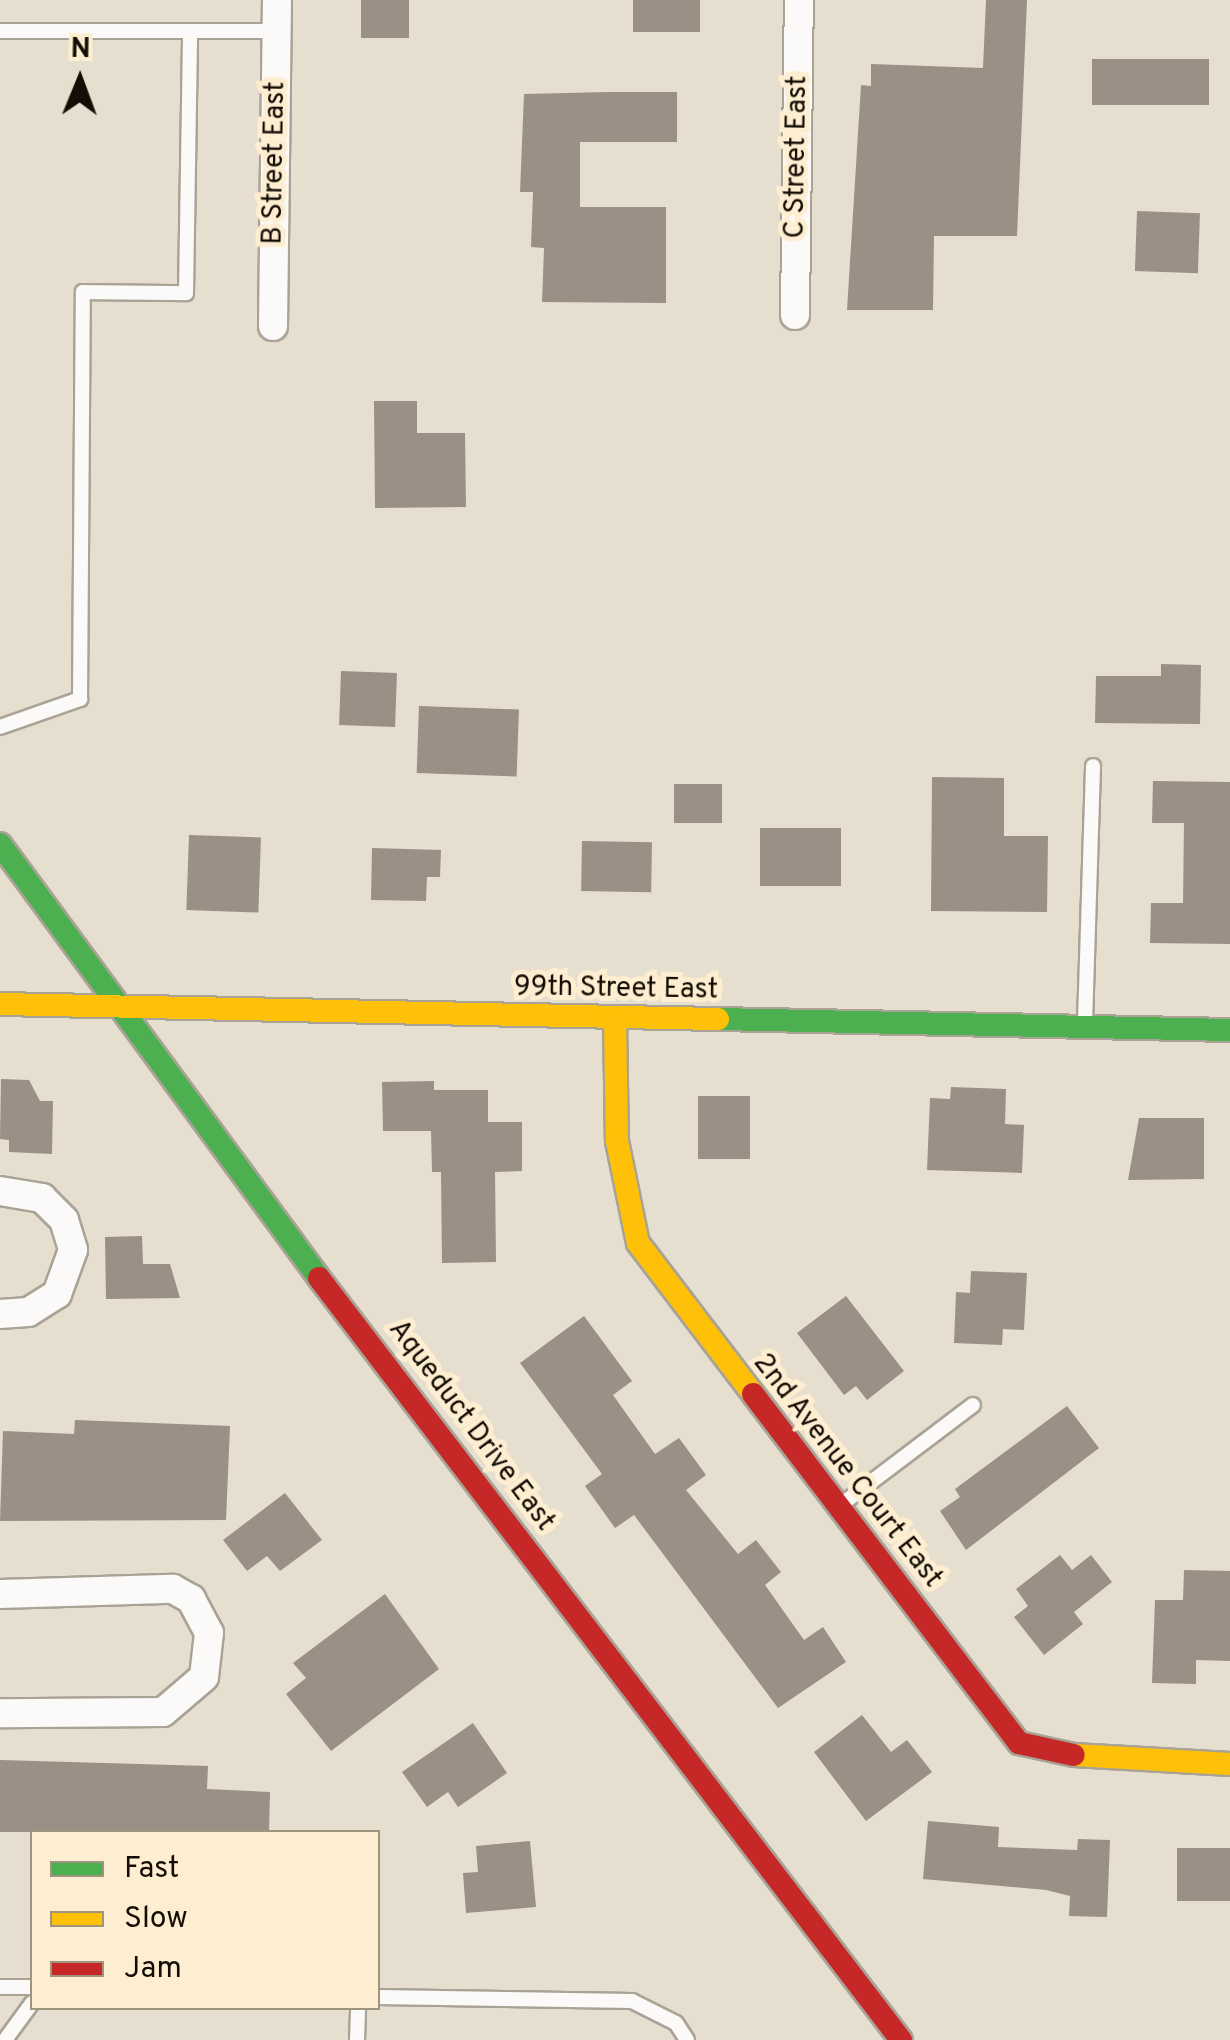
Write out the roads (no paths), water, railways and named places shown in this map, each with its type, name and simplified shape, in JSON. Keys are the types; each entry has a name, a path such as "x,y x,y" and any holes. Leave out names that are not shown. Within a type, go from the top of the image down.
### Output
{"street":[{"name":"B Street East","path":"272,326 277,0"},
{"name":"C Street East","path":"795,314 798,0"},
{"name":"Aqueduct Drive East","path":"0,844 113,1006 891,2037"},
{"name":"99th Street East","path":"0,1004 1230,1030"},
{"name":"2nd Avenue Court East","path":"615,1019 618,1140 638,1242 1019,1742 1038,1753 1230,1764"},
{"path":"0,1191 27,1192 54,1208 73,1250 57,1294 28,1312 0,1314"},
{"path":"0,1594 173,1590 191,1599 209,1634 204,1677 163,1712 0,1713"}],"lane":[{"path":"0,31 277,30"},
{"path":"0,727 80,699 83,292 186,293 190,31"},
{"path":"1085,1028 1093,766"},
{"path":"838,1508 973,1406"},
{"path":"0,1987 30,1987"},
{"path":"380,1997 632,2001 676,2023 688,2040"},
{"path":"5,2040 30,2006"},
{"path":"357,2040 358,2010"}]}
